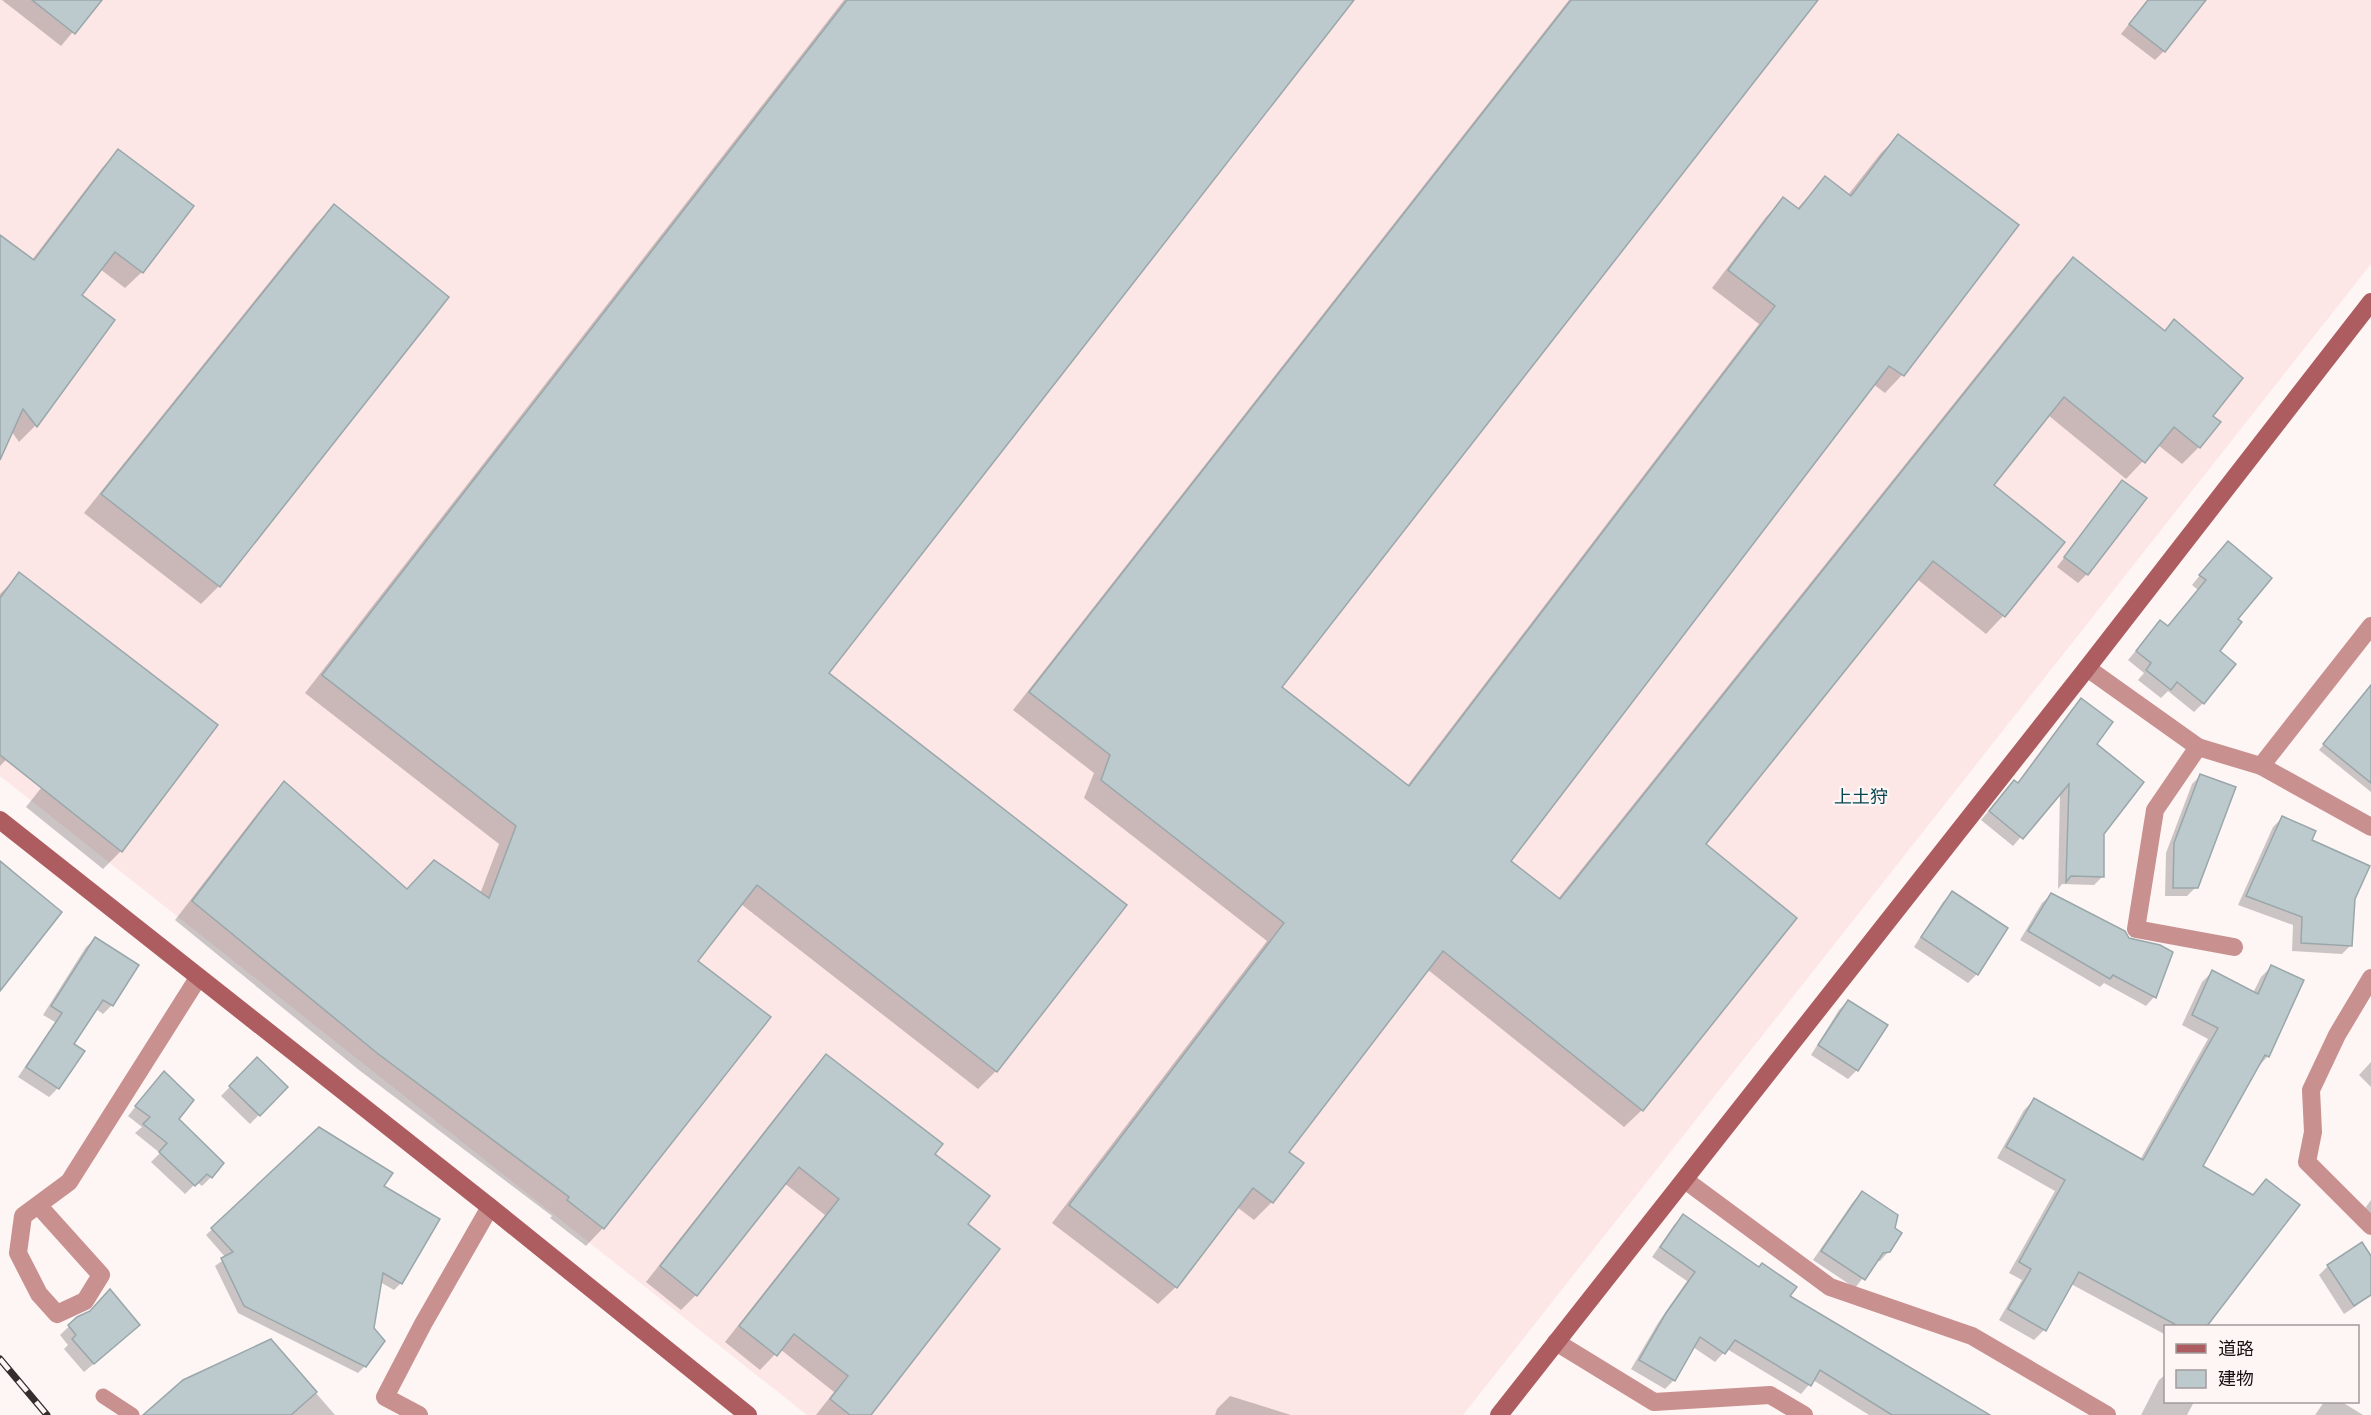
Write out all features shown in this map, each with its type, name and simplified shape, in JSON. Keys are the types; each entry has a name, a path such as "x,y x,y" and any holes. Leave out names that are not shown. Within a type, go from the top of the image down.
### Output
{"street":[{"path":"1499,1415 2087,668 2371,302"},
{"path":"2261,765 2371,626"},
{"path":"2087,668 2198,747 2261,765 2371,827"},
{"path":"2198,747 2155,810 2136,929 2234,947"},
{"path":"0,820 490,1207 748,1415"},
{"path":"38,1205 101,1275 85,1301 57,1314 39,1294 18,1253 23,1216 69,1182 198,978"},
{"path":"2371,978 2337,1035 2311,1090 2313,1132 2307,1162 2371,1226"},
{"path":"1685,1180 1830,1287 1972,1336 2107,1415"},
{"path":"419,1415 385,1397 423,1324 490,1207"},
{"path":"1556,1342 1654,1402 1770,1395 1804,1415"}],"lane":[{"path":"103,1396 132,1415"}],"shaded area":[{"path":"0,0 2371,0 2371,264 1463,1415 807,1415 0,776"}],"building":[{"path":"32,0 102,0 75,34"},
{"path":"847,0 1354,0 829,673 1127,905 997,1072 757,885 698,961 771,1017 604,1229 567,1200 569,1197 377,1053 192,901 284,781 407,889 434,860 489,898 516,826 322,675"},
{"path":"1571,0 1818,0 1282,687 1409,786 1775,306 1728,270 1783,197 1799,209 1825,176 1851,196 1898,134 2019,225 1904,376 1889,366 1511,861 1560,899 2073,257 2165,331 2174,319 2243,378 2213,416 2221,422 2200,448 2174,427 2145,463 2064,397 1994,485 2065,542 2005,617 1933,561 1706,844 1797,918 1643,1111 1443,951 1289,1152 1304,1163 1273,1203 1253,1188 1177,1288 1069,1205 1284,923 1101,780 1110,755 1029,692"},
{"path":"2148,0 2206,0 2165,52 2129,24"},
{"path":"118,149 194,206 143,273 115,252 82,295 115,320 37,427 23,409 0,460 0,235 34,260"},
{"path":"334,204 449,297 220,587 101,494"},
{"path":"2122,480 2147,498 2088,575 2064,557"},
{"path":"2228,541 2272,578 2238,619 2242,622 2220,651 2236,664 2204,704 2177,682 2171,690 2146,670 2151,663 2136,651 2160,620 2168,626 2206,580 2199,575"},
{"path":"19,572 218,725 122,852 0,755 0,598"},
{"path":"2371,685 2371,783 2323,744"},
{"path":"2081,698 2113,722 2097,744 2144,782 2104,834 2104,877 2071,876 2066,882 2069,784 2023,839 1989,811 2014,780 2018,783"},
{"path":"2200,774 2236,787 2198,888 2173,888 2174,843"},
{"path":"2282,816 2316,831 2312,840 2370,866 2355,899 2352,946 2301,943 2302,917 2246,896"},
{"path":"0,861 62,912 0,991"},
{"path":"1952,891 2008,928 1978,975 1921,937"},
{"path":"2051,893 2125,931 2129,938 2160,945 2173,952 2156,998 2113,975 2110,979 2028,931"},
{"path":"95,937 139,965 113,1006 103,1000 74,1044 85,1051 59,1089 26,1067 62,1013 51,1006"},
{"path":"2271,965 2304,980 2269,1057 2265,1055 2203,1166 2253,1195 2266,1179 2300,1205 2208,1325 2176,1325 2079,1272 2046,1331 2008,1309 2031,1269 2019,1262 2065,1180 2006,1147 2034,1098 2143,1160 2218,1028 2192,1015 2212,970 2258,994"},
{"path":"1848,1000 1888,1025 1858,1071 1818,1045"},
{"path":"826,1054 943,1144 935,1154 990,1196 968,1224 1000,1249 871,1415 850,1415 830,1399 848,1376 794,1334 777,1356 739,1326 839,1199 799,1167 697,1296 660,1266"},
{"path":"257,1057 288,1087 260,1116 229,1086"},
{"path":"164,1071 194,1100 179,1119 224,1163 212,1178 207,1174 195,1186 159,1152 167,1143 143,1124 150,1117 135,1106"},
{"path":"319,1127 393,1173 384,1186 440,1219 402,1284 383,1273 374,1328 385,1341 366,1367 244,1306 221,1258 233,1252 211,1228"},
{"path":"1862,1191 1898,1215 1895,1228 1902,1233 1890,1252 1883,1253 1865,1280 1821,1251"},
{"path":"1683,1214 1759,1267 1762,1263 1797,1287 1790,1296 1990,1415 1892,1415 1820,1370 1811,1386 1735,1340 1725,1354 1700,1337 1675,1381 1639,1360 1666,1313 1695,1272 1660,1247"},
{"path":"2362,1242 2371,1256 2371,1295 2354,1306 2327,1265"},
{"path":"110,1289 140,1325 94,1364 72,1339 76,1335 68,1325 77,1317 90,1311"},
{"path":"271,1339 317,1392 291,1415 143,1415 183,1380"}],"railway":[{"path":"0,1359 47,1415"}],"district":[{"name":"上土狩","path":"1861,796"}]}
